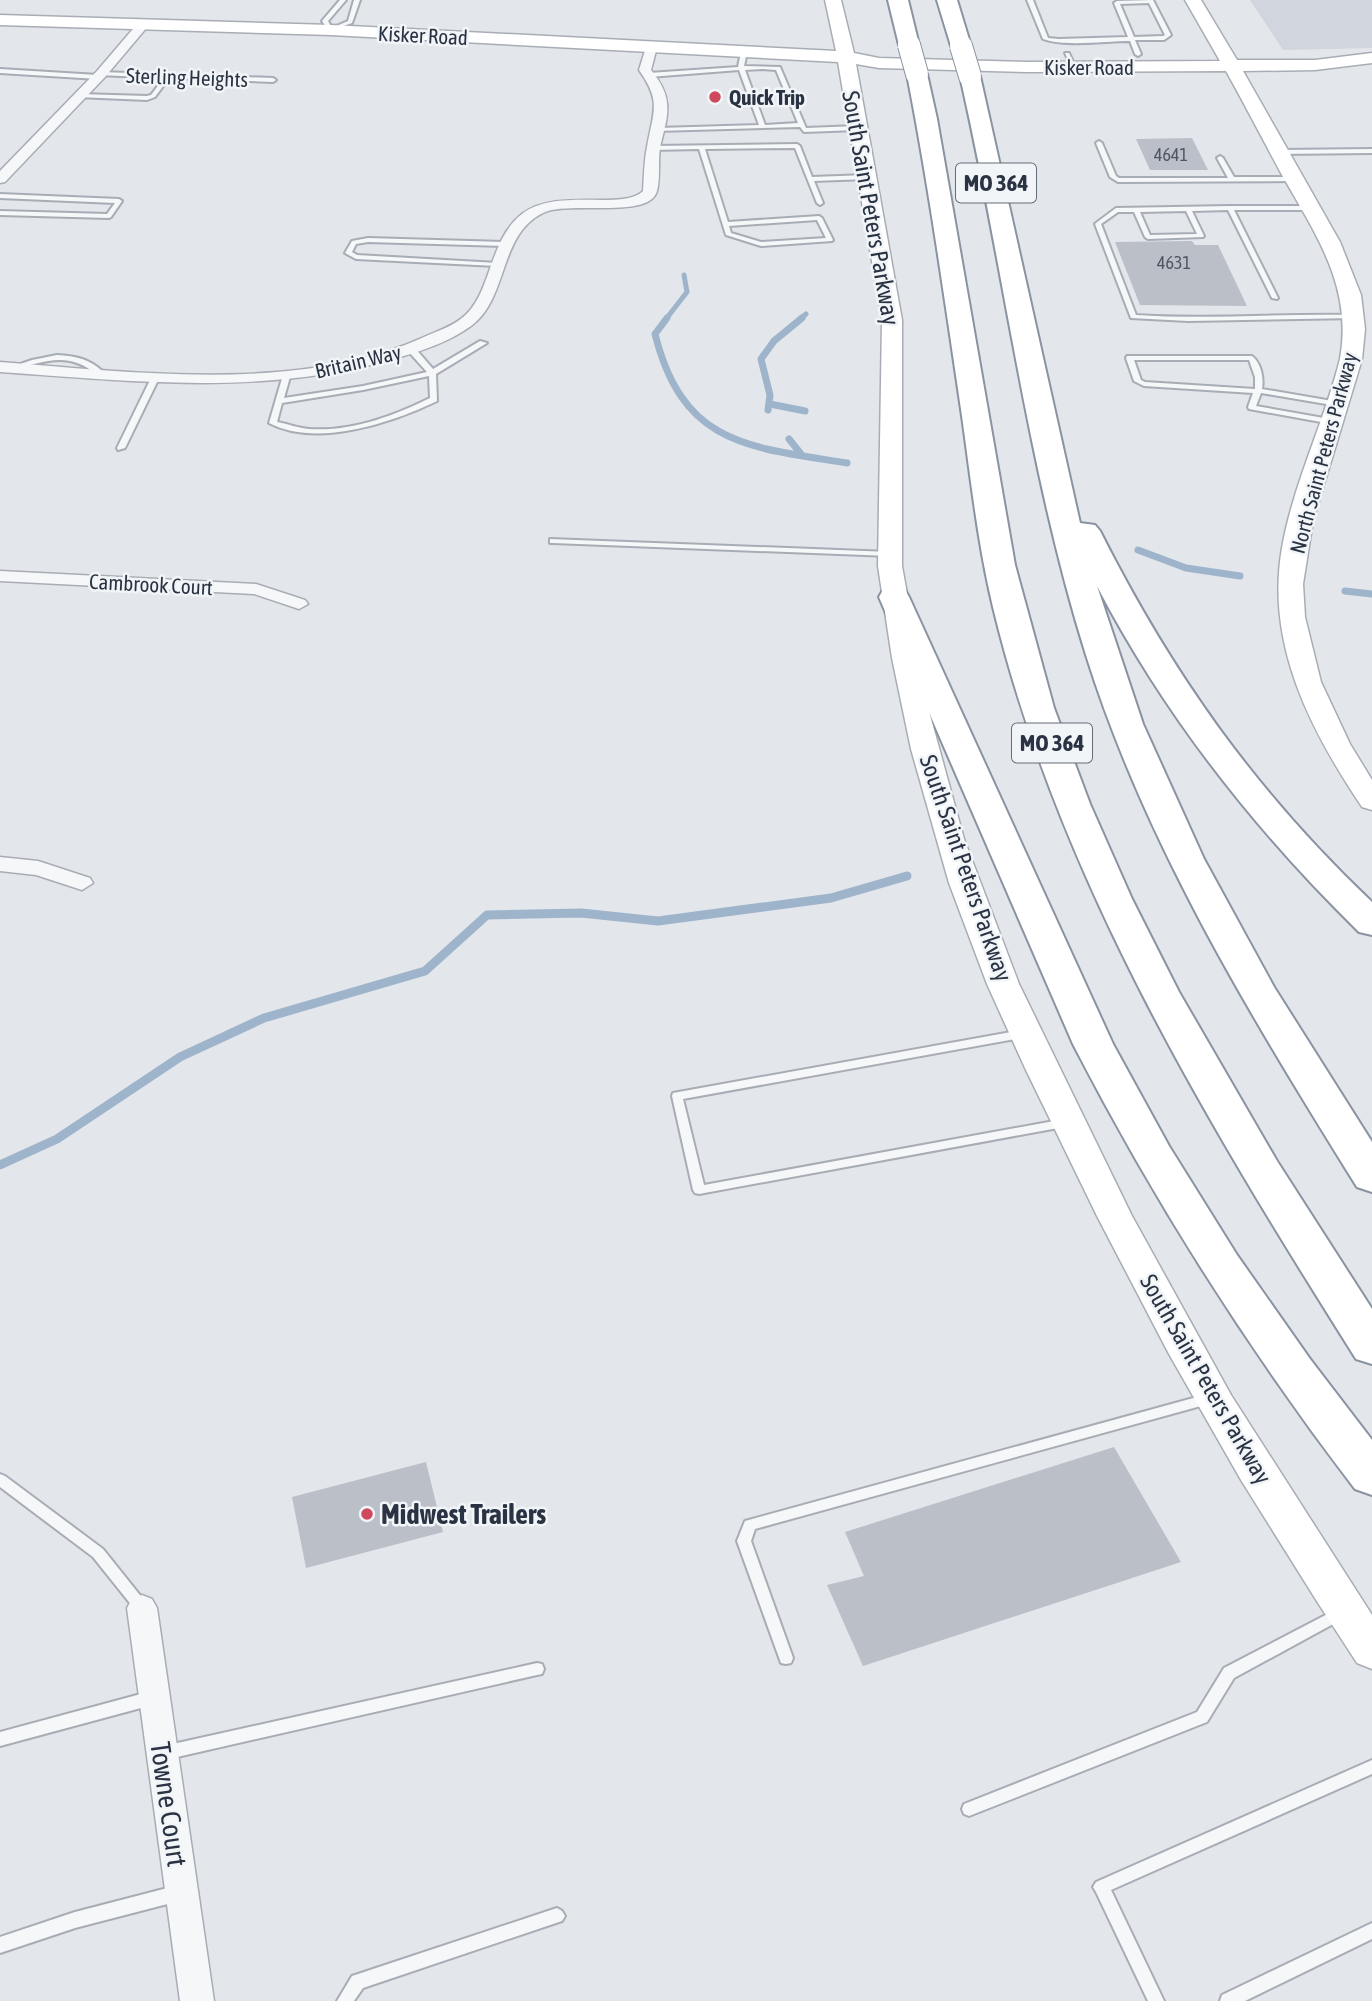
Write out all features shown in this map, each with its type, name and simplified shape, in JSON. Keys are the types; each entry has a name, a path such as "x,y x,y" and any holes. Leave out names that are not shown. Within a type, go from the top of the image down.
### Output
{"highway":[{"name":"MO 364","path":"898,0 913,59 944,217 996,548 1009,610 1054,750 1102,869 1153,978 1236,1127 1372,1346"},
{"name":"MO 364","path":"947,0 970,76 998,194 1080,583 1103,658 1154,786 1197,876 1264,1003 1372,1176"},
{"path":"1053,463 1121,607 1183,709 1230,774 1279,832 1372,923"},
{"path":"894,597 1093,1044 1127,1111 1169,1187 1230,1284 1269,1340 1372,1475"}],"main road":[{"name":"South Saint Peters Parkway","path":"832,0 846,57 892,320 890,554 894,597 915,711 946,826 980,927 1025,1033 1115,1219 1214,1397 1372,1650"},
{"name":"North Saint Peters Parkway","path":"1193,0 1230,60 1348,281 1354,317 1350,364 1294,549 1292,612 1296,645 1324,722 1372,801"},
{"name":"Kisker Road","path":"0,20 331,30 651,47 743,59 846,57 879,63 1230,60 1315,65 1332,60 1372,58"},
{"name":"Kisker Road","path":"1070,60 1135,47 1230,60"}],"street":[{"path":"0,179 99,76 142,26"},
{"path":"651,47 645,70 662,99 663,111 653,148"},
{"name":"Britain Way","path":"6,368 156,376 286,376 411,349 461,326 481,309 504,244 527,214 554,204 642,200 650,191 653,148"},
{"path":"0,594 6,577"},
{"name":"Cambrook Court","path":"6,577 256,589 299,604"},
{"path":"0,863 38,868 82,883"},
{"name":"Towne Court","path":"142,1608 197,2001"}],"lane":[{"path":"343,0 325,21 331,30 350,22 357,0"},
{"path":"1030,0 1047,40 1135,47 1168,35 1151,0 1117,3 1135,47"},
{"path":"743,59 764,127"},
{"path":"649,75 718,72 743,59 778,68 804,130 857,128"},
{"name":"Sterling Heights","path":"0,71 273,80"},
{"path":"79,96 148,98 153,96 168,76"},
{"path":"658,130 802,125"},
{"path":"1099,143 1113,177 1118,180 1294,179"},
{"path":"653,148 797,146 820,202"},
{"path":"702,148 725,224 731,236 761,244 830,240 819,218 725,224"},
{"path":"1280,152 1372,151"},
{"path":"1220,158 1232,179"},
{"path":"810,179 867,177"},
{"path":"0,196 119,201 109,216 0,213"},
{"path":"1230,208 1275,298"},
{"path":"1311,208 1116,210 1098,224 1133,317 1354,317"},
{"path":"1136,209 1148,237 1201,236 1188,209"},
{"path":"496,264 356,257 348,253 354,242 368,240 504,244"},
{"path":"279,401 363,388 432,373 483,343"},
{"path":"286,376 273,423 315,432 358,425 416,408 434,399 432,373 411,349"},
{"path":"1335,413 1252,407 1259,391 1261,379 1252,358 1130,359 1138,381 1143,384 1259,391 1335,413"},
{"path":"121,448 156,376"},
{"path":"553,541 890,554"},
{"path":"1025,1033 677,1096 699,1191 1068,1122"},
{"path":"786,1658 744,1541 750,1525 1214,1397"},
{"path":"0,1480 98,1553 142,1608"},
{"path":"970,1809 1202,1717 1229,1673 1346,1610"},
{"path":"162,1754 537,1669"},
{"path":"0,1740 154,1697"},
{"path":"1156,2001 1101,1887 1372,1767"},
{"path":"0,1945 75,1920 182,1893"},
{"path":"345,2001 358,1982 557,1916"},
{"path":"1228,2001 1372,1931"}],"shaded area":[{"path":"1250,0 1372,0 1372,48 1283,50"}],"building":[{"path":"1192,138 1208,170 1150,170 1136,139"},
{"path":"1192,241 1195,245 1218,245 1247,306 1140,305 1115,242"},
{"path":"1114,1447 1181,1562 863,1666 827,1585 864,1576 845,1532"},
{"name":"Midwest Trailers","path":"426,1462 443,1532 306,1568 292,1497"}],"waterway":[{"path":"666,319 687,292 684,275"},
{"path":"800,319 806,314"},
{"path":"667,318 655,334 667,371 683,399 702,419 724,434 750,444 779,452 847,463"},
{"path":"768,410 770,395 761,359 774,341 802,318"},
{"path":"770,404 805,411"},
{"path":"789,439 801,454"},
{"path":"1138,550 1186,568 1240,576"},
{"path":"1345,591 1372,594"},
{"path":"0,1165 57,1139 180,1057 264,1018 425,971 487,915 581,913 658,921 831,898 907,876"}],"place":[{"name":"Quick Trip","path":"715,97"},
{"name":"Midwest Trailers","path":"367,1514"}]}
